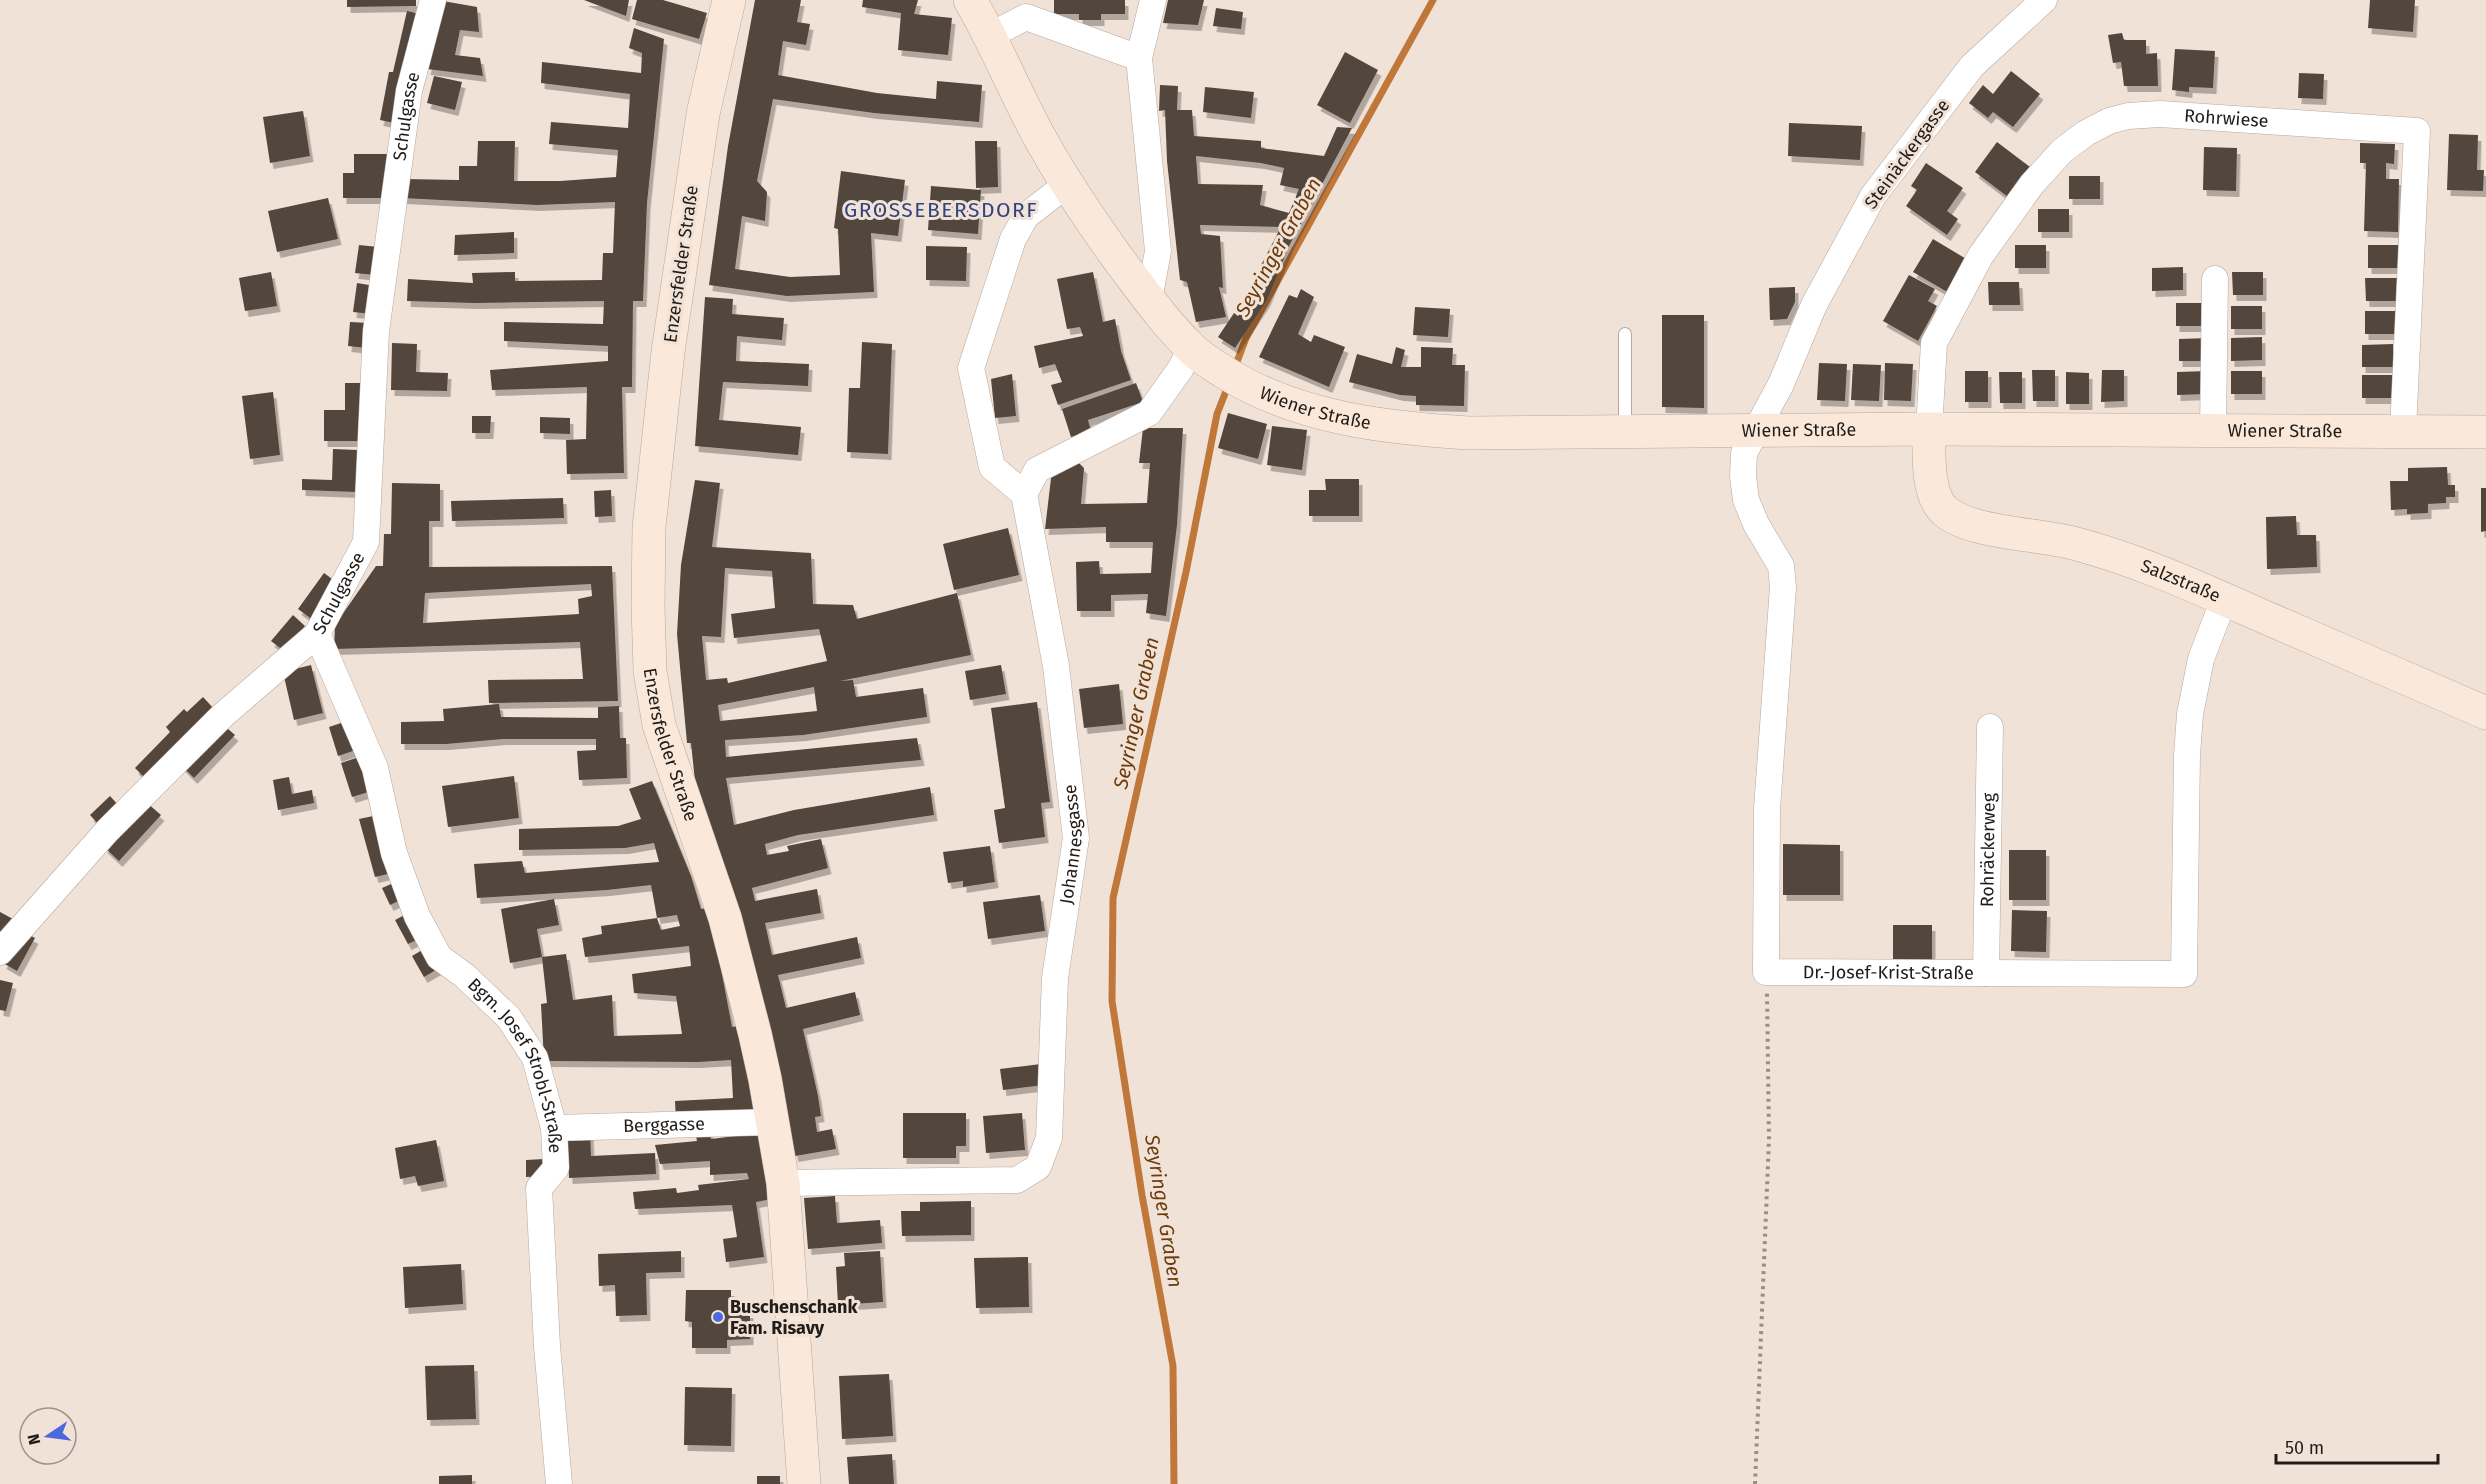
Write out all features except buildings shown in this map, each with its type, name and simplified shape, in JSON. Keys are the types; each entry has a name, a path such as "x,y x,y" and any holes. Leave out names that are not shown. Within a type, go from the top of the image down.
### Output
{"street":[{"name":"Schulgasse","path":"0,952 107,831 222,716 317,634 366,542 376,331 410,91 433,0"},
{"name":"Enzersfelder Straße","path":"729,0 703,114 668,352 649,527 648,607 651,671 659,725 725,918 755,1034 773,1122 783,1183 804,1484"},
{"name":"Wiener Straße","path":"970,0 991,35 1039,137 1067,184 1149,300 1198,354 1245,385 1312,410 1361,422 1416,430 1469,433 1929,429 2486,432"},
{"path":"1149,300 1158,251 1139,58 1153,0"},
{"name":"Steinäckergasse","path":"1758,431 1781,384 1814,305 1873,196 1972,66 2044,0"},
{"path":"991,35 1025,8 1139,58"},
{"name":"Rohrwiese","path":"1929,429 1934,343 1981,255 2032,184 2062,151 2086,133 2109,121 2128,116 2160,114 2417,131 2403,431"},
{"path":"1067,184 1026,216 1013,239 971,368 992,467 1024,494 1037,470 1149,413 1181,368 1198,354"},
{"path":"2213,430 2214,279"},
{"name":"Salzstraße","path":"1929,429 1930,471 1934,492 1944,511 1954,517 1973,525 2051,537 2110,553 2224,599 2486,713"},
{"path":"1758,431 1744,453 1743,476 1746,500 1756,524 1781,566 1783,587 1767,809 1767,972"},
{"name":"Johannesgasse","path":"783,1183 1017,1180 1038,1167 1049,1138 1055,978 1076,838 1056,666 1024,494"},
{"name":"Dr.-Josef-Krist-Straße","path":"1767,972 2184,974 2187,755 2190,714 2201,659 2224,599"},
{"name":"Bgm. Josef Strobl-Straße","path":"317,634 375,768 394,853 417,916 439,957 465,976 509,1018 535,1058 554,1128 556,1168 539,1188 547,1346 559,1484"},
{"name":"Rohräckerweg","path":"1986,973 1990,727"},
{"name":"Berggasse","path":"554,1128 773,1122"}],"lane":[{"path":"1625,334 1625,431"}],"path":[{"path":"1755,1484 1769,1139 1767,972"}],"waterway":[{"name":"Seyringer Graben","path":"1235,367 1246,338 1433,0"},
{"name":"Seyringer Graben","path":"1174,1484 1173,1366 1142,1195 1112,1001 1113,898 1186,572 1217,414 1228,386"}],"place":[{"name":"Buschenschank Fam. Risavy","path":"718,1317"}],"district":[{"name":"GROSSEBERSDORF","path":"941,210"}]}
